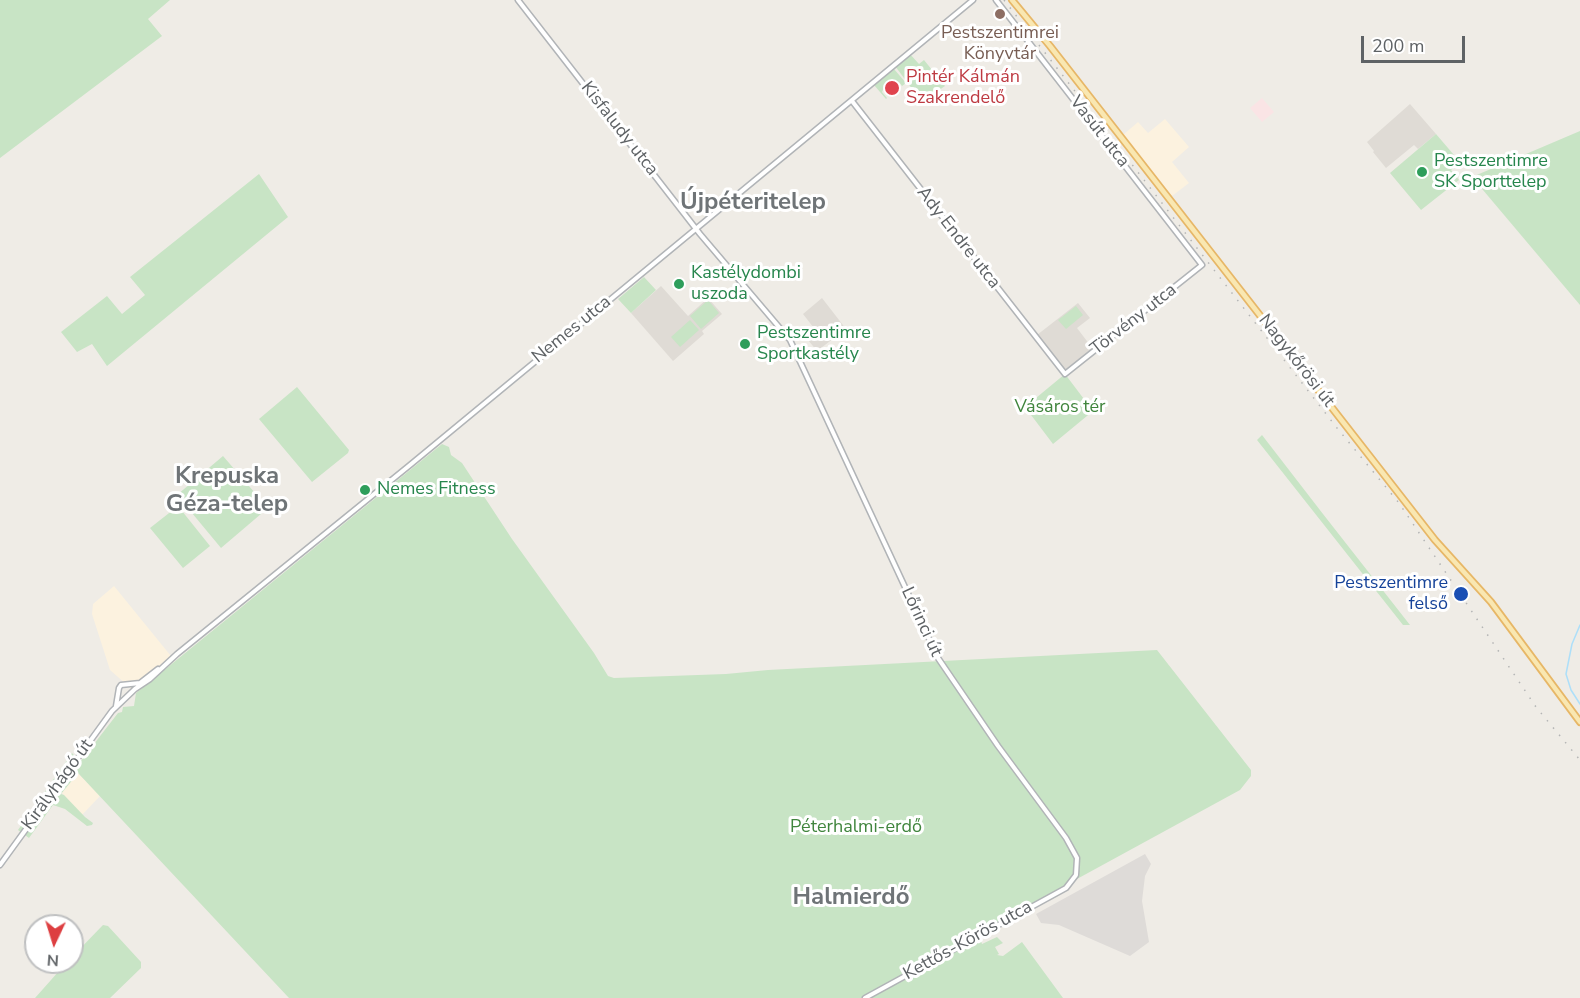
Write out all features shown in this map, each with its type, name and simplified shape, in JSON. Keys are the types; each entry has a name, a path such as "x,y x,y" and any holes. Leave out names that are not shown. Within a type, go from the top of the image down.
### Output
{"main road":[{"name":"Nagykőrösi út","path":"1012,0 1428,531 1491,602 1580,722"}],"street":[{"name":"Kisfaludy utca","path":"518,0 696,228 790,340"},
{"name":"Nemes utca","path":"129,695 973,0"},
{"name":"Vasút utca","path":"996,0 1202,265"},
{"name":"Ady Endre utca","path":"852,101 1065,374"},
{"name":"Törvény utca","path":"1065,374 1202,265"},
{"name":"Lőrinci út","path":"790,340 938,658 1075,853 1078,862 1077,871 1071,884"},
{"name":"Nemes utca","path":"127,684 142,681 171,660"},
{"path":"127,684 131,688 129,695 123,696 119,692 120,686 127,684"},
{"name":"Királyhágó út","path":"116,706 119,692"},
{"name":"Királyhágó út","path":"0,865 116,706 129,695"},
{"name":"Kettős-Körös utca","path":"865,998 949,954 1071,884"}],"shaded area":[{"path":"1262,98 1274,112 1262,122 1250,108"},
{"path":"1410,104 1436,134 1418,149 1414,145 1386,168 1367,142"},
{"path":"1165,119 1189,147 1172,162 1189,183 1172,196 1123,135 1138,122 1148,133"},
{"path":"661,286 688,316 708,298 722,314 702,331 704,334 673,361 631,313"},
{"path":"822,298 846,329 817,351 808,340 817,332 803,314"},
{"path":"1078,303 1090,318 1077,328 1093,349 1065,371 1037,335"},
{"path":"114,586 175,661 136,693 110,670 92,614 93,604"},
{"path":"78,773 100,796 82,815 62,793"},
{"path":"1145,854 1151,864 1145,876 1142,901 1149,942 1130,956 1059,925 1041,923 1036,914"}],"green space":[{"path":"0,0 170,0 148,19 162,36 0,158"},
{"path":"909,53 919,64 924,60 945,86 922,102 895,66"},
{"path":"894,69 906,83 902,86 899,82 895,85 894,82 887,81 882,92 886,99 874,85"},
{"path":"1580,131 1580,305 1472,177"},
{"name":"Pestszentimre SK Sporttelep","path":"1436,134 1460,162 1451,170 1459,180 1421,210 1390,173"},
{"path":"259,174 288,217 107,366 92,344 77,352 61,332 107,296 122,314 145,295 130,277"},
{"path":"644,277 656,290 631,313 618,299"},
{"path":"708,300 719,313 701,329 690,316"},
{"path":"1076,306 1083,315 1066,329 1058,320"},
{"path":"690,320 699,330 680,347 671,337"},
{"name":"Vásáros tér","path":"1065,374 1093,411 1053,444 1025,407"},
{"path":"297,387 349,450 312,482 259,419"},
{"path":"1262,435 1410,625 1403,625 1257,440"},
{"name":"Péterhalmi-erdő","path":"442,444 449,447 451,455 462,463 608,676 614,678 726,674 1157,650 1251,770 1251,776 1240,790 978,933 982,944 997,937 1003,943 995,947 999,954 997,955 1003,956 1022,942 1063,998 289,998 78,773 61,794 93,823 92,825 87,826 65,809 53,805 29,838 18,830 72,753 80,762 118,713 122,712 123,707 134,706 136,693"},
{"path":"223,456 268,508 221,548 177,495"},
{"path":"178,506 210,546 183,568 150,528"},
{"path":"103,925 108,926 141,962 141,968 110,998 35,998 56,974 84,974 84,945"}],"waterway":[{"path":"1580,625 1572,644 1566,674 1571,690 1580,704"}],"railway":[{"path":"1004,0 1337,428 1399,503 1536,707 1580,760"}],"place":[{"name":"Pestszentimrei Könyvtár","path":"1000,14"},
{"name":"Pintér Kálmán Szakrendelő","path":"892,88"},
{"name":"Pestszentimre SK Sporttelep","path":"1422,172"},
{"name":"Kastélydombi uszoda","path":"679,284"},
{"name":"Pestszentimre Sportkastély","path":"745,344"},
{"name":"Nemes Fitness","path":"365,490"},
{"name":"Pestszentimre felső","path":"1461,594"}],"district":[{"name":"Újpéteritelep","path":"753,203"},
{"name":"Krepuska Géza-telep","path":"227,491"},
{"name":"Halmierdő","path":"851,898"}]}
